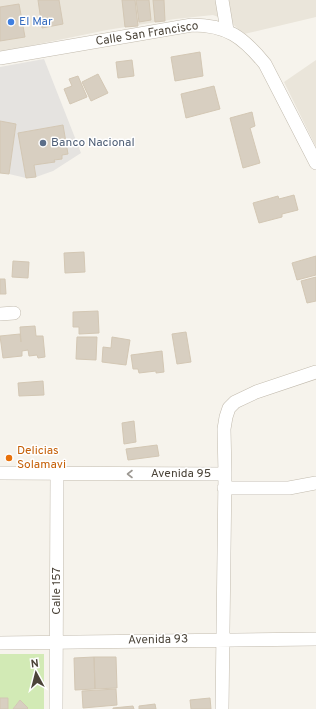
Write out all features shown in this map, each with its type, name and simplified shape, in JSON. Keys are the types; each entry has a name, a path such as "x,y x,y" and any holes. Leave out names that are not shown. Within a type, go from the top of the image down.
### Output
{"street":[{"path":"222,0 227,30"},
{"name":"Calle San Francisco","path":"0,58 192,25 207,25 227,30 254,51 265,64 316,163"},
{"path":"0,314 14,313"},
{"name":"Avenida 95","path":"0,473 224,474 224,429 226,416 235,402 256,392 316,372"},
{"name":"Calle 157","path":"56,474 56,709"},
{"path":"222,709 224,474"},
{"path":"224,488 289,488 316,484"},
{"name":"Avenida 93","path":"0,643 316,639"}],"shaded area":[{"path":"0,0 316,0 316,17 244,34 229,21 213,15 175,19 107,30 0,52"},
{"path":"44,59 81,153 53,171 36,177 34,165 54,162 54,160 62,159 62,155 67,154 62,125 19,133 26,178 9,174 16,125 0,121 0,67"},
{"path":"316,60 316,147 284,82"}],"green space":[{"path":"0,654 44,654 44,709 27,709 28,708 20,700 13,709 8,709 8,698 0,698"}],"building":[{"path":"38,0 59,0 63,24 42,28"},
{"path":"122,0 135,0 138,26 125,27"},
{"path":"136,0 149,0 151,20 139,22"},
{"path":"153,0 164,0 165,21 155,22"},
{"name":"El Mar","path":"19,4 25,37 0,41 0,7"},
{"path":"200,52 203,76 175,81 171,57"},
{"path":"132,60 134,76 118,78 116,62"},
{"path":"98,74 108,93 91,101 82,82"},
{"path":"78,76 87,97 70,104 64,89 72,86 69,79"},
{"path":"214,86 220,109 186,118 181,94"},
{"path":"252,112 255,126 250,128 260,163 243,168 230,118"},
{"path":"0,121 16,124 9,174 0,173"},
{"name":"Banco Nacional","path":"63,125 68,154 62,155 62,159 54,160 55,162 34,165 36,177 26,178 18,133"},
{"path":"294,195 298,210 282,214 282,217 259,223 253,203 278,196 279,199"},
{"path":"84,252 85,272 65,273 64,253"},
{"path":"316,256 316,275 297,280 292,263"},
{"path":"13,261 29,262 28,278 12,277"},
{"path":"316,277 316,301 307,303 301,281"},
{"path":"0,279 5,279 6,294 0,294"},
{"path":"98,311 99,333 79,334 79,327 73,327 73,312"},
{"path":"35,326 36,336 43,336 45,357 38,358 37,355 29,356 28,350 22,351 22,356 3,358 0,336 20,334 21,342 20,327"},
{"path":"186,332 191,362 177,364 172,334"},
{"path":"77,337 97,337 96,360 76,359"},
{"path":"112,337 130,340 126,365 102,362 103,347 111,348"},
{"path":"162,351 164,372 156,373 156,371 139,373 138,369 133,369 131,355"},
{"path":"43,381 44,395 19,396 18,383"},
{"path":"134,421 136,442 124,444 122,423"},
{"path":"157,445 159,456 128,460 126,449"},
{"path":"94,657 95,689 75,690 74,658"},
{"path":"94,657 116,657 117,688 95,689"},
{"path":"116,689 117,705 83,708 82,691"},
{"path":"0,698 8,698 8,709 0,709"},
{"path":"210,698 211,709 191,709 190,700"},
{"path":"20,700 28,708 13,709"},
{"path":"155,704 156,709 139,709 139,706"},
{"path":"133,706 134,709 113,709 113,708"}],"place":[{"name":"El Mar","path":"11,22"},
{"name":"Banco Nacional","path":"43,143"},
{"name":"Delicias Solamavi","path":"9,458"}]}
